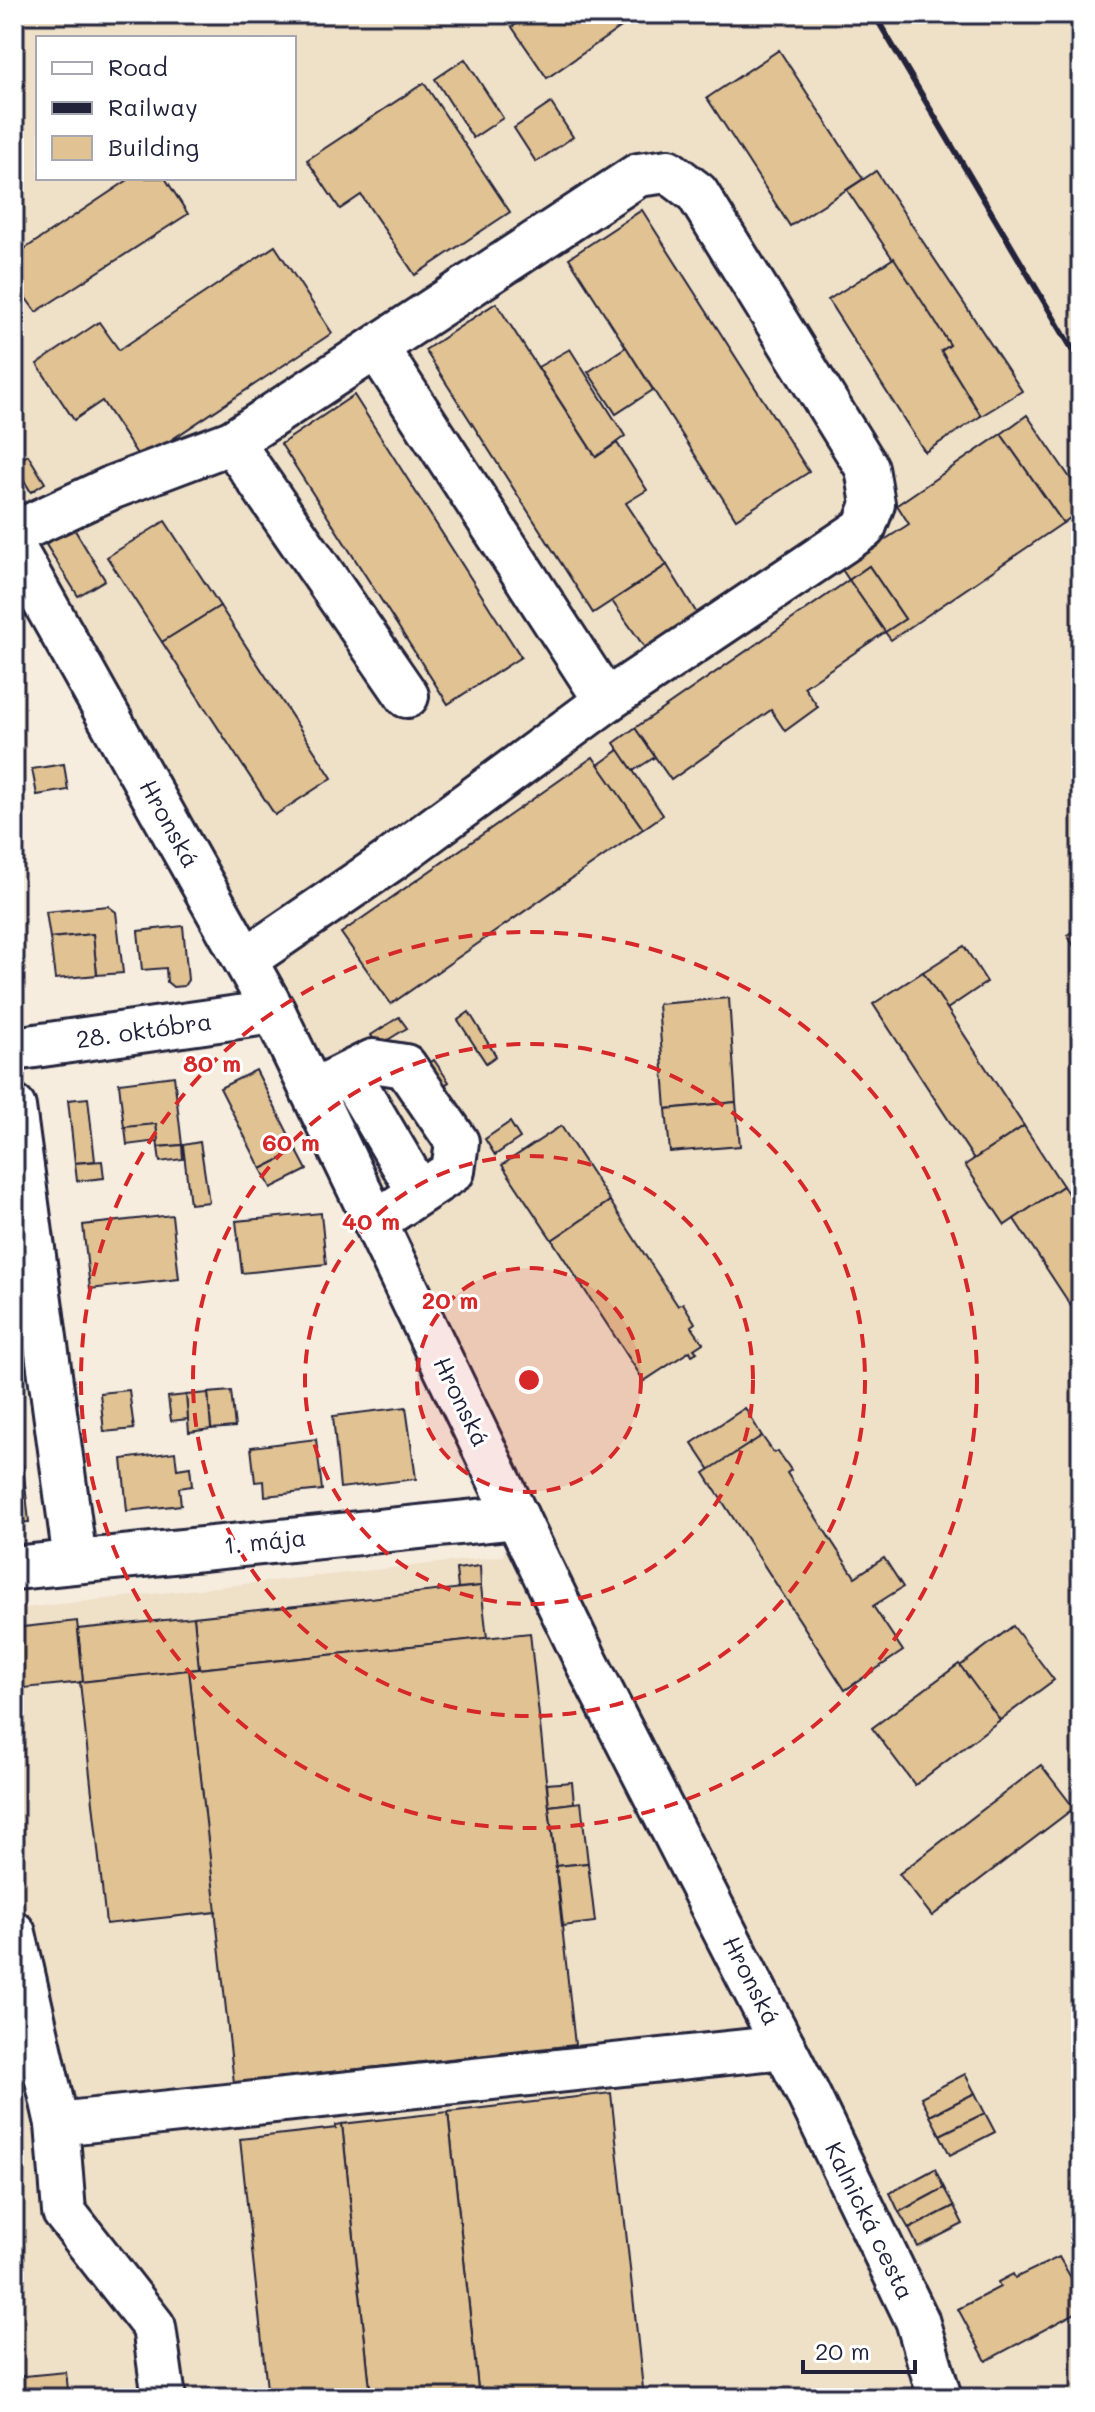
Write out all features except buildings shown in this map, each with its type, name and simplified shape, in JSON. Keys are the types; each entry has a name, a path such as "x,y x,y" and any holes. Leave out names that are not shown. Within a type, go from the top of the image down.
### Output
{"street":[{"path":"14,533 113,487 232,442 638,175 668,171 697,193 867,468 873,504 864,528 606,701 391,860 245,960"},
{"path":"377,348 606,701"},
{"path":"232,442 407,696"},
{"name":"Hronská","path":"14,548 274,1012 587,1663 807,2092"},
{"name":"28. októbra","path":"15,1047 274,1012"},
{"path":"312,1091 373,1061 405,1066 457,1142 453,1171 375,1222"},
{"path":"349,1073 419,1192"},
{"path":"14,1107 75,1561"},
{"name":"1. mája","path":"14,1568 517,1517"},
{"path":"14,1933 57,2124 64,2212 154,2327 164,2398"},
{"path":"57,2124 784,2047"},
{"name":"Kalnická cesta","path":"807,2092 917,2320 940,2398"}],"shaded area":[{"path":"14,14 1081,14 1081,2398 14,2398 14,1609 503,1556 517,1517 14,548"}],"railway":[{"path":"874,14 1081,364"}]}
